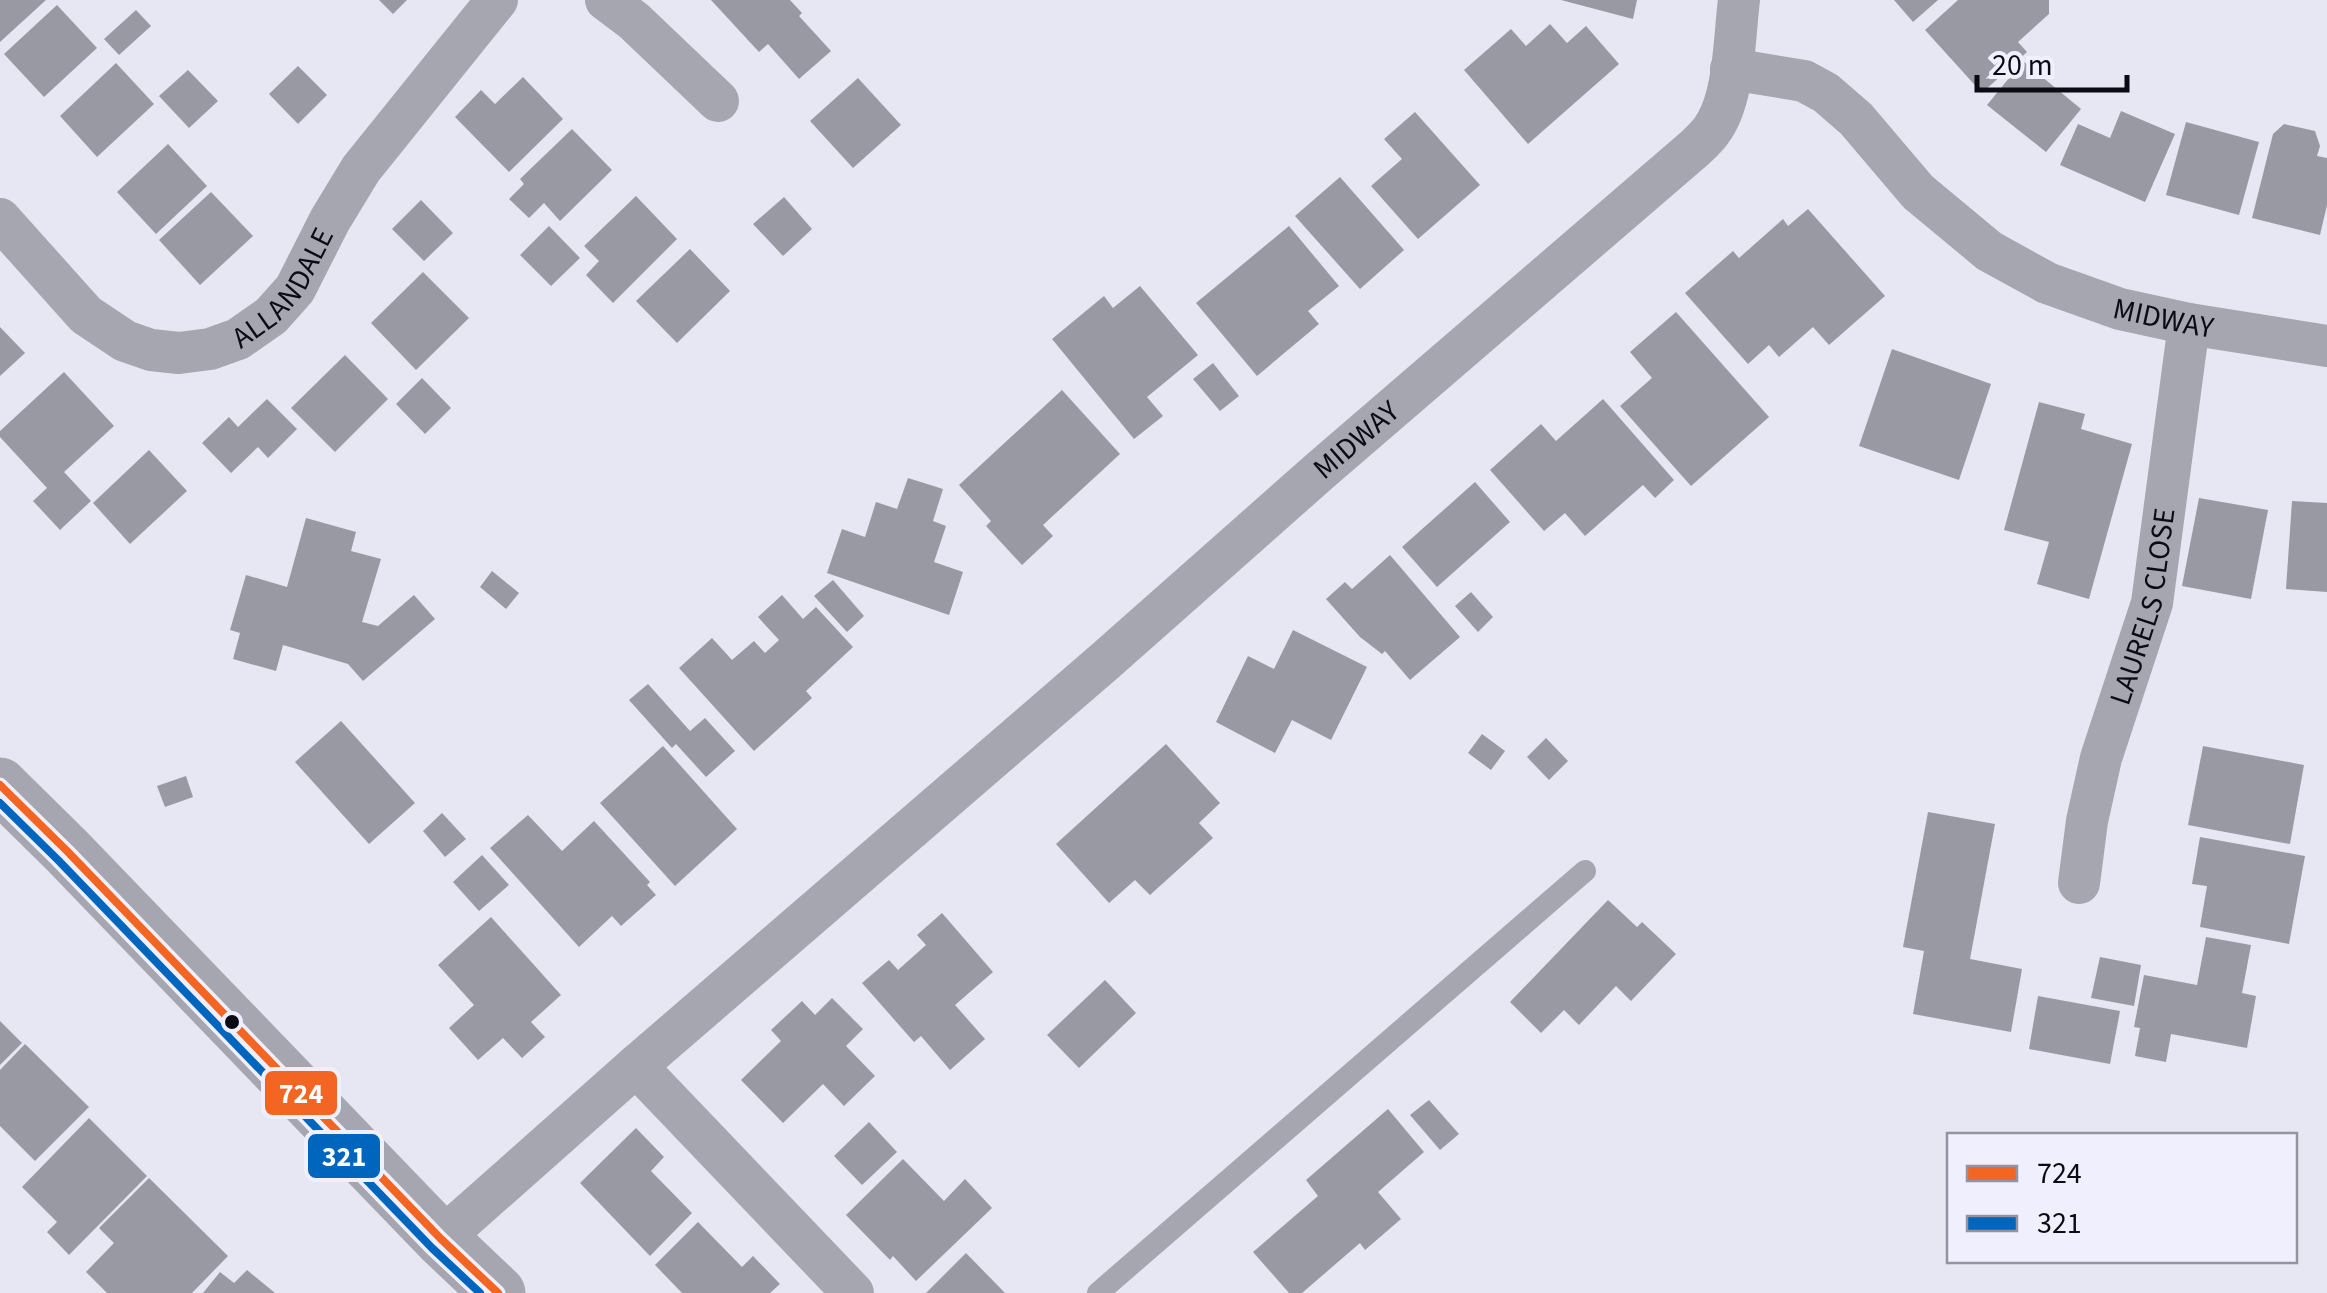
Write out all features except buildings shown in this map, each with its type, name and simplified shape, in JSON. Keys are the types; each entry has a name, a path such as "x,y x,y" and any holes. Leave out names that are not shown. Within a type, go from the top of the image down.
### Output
{"main road":[{"path":"0,784 498,1293"}],"street":[{"name":"ALLANDALE","path":"0,220 86,315 125,341 151,350 179,353 210,349 238,339 271,316 294,289 361,168 497,0"},
{"path":"606,0 634,20 718,100"},
{"path":"1731,70 1739,0"},
{"name":"MIDWAY","path":"441,1239 1694,148 1712,130 1724,106 1731,70 1804,81 1826,92 1856,119 1918,192 1989,251 2047,283 2120,310 2327,346"},
{"name":"LAURELS CLOSE","path":"2079,883 2087,820 2101,758 2152,602 2189,324"},
{"path":"636,1066 852,1293"}],"lane":[{"path":"1098,1293 1586,871"}],"transit line":[{"name":"724","path":"0,785 498,1293"},
{"name":"321","path":"0,803 480,1293"}]}
